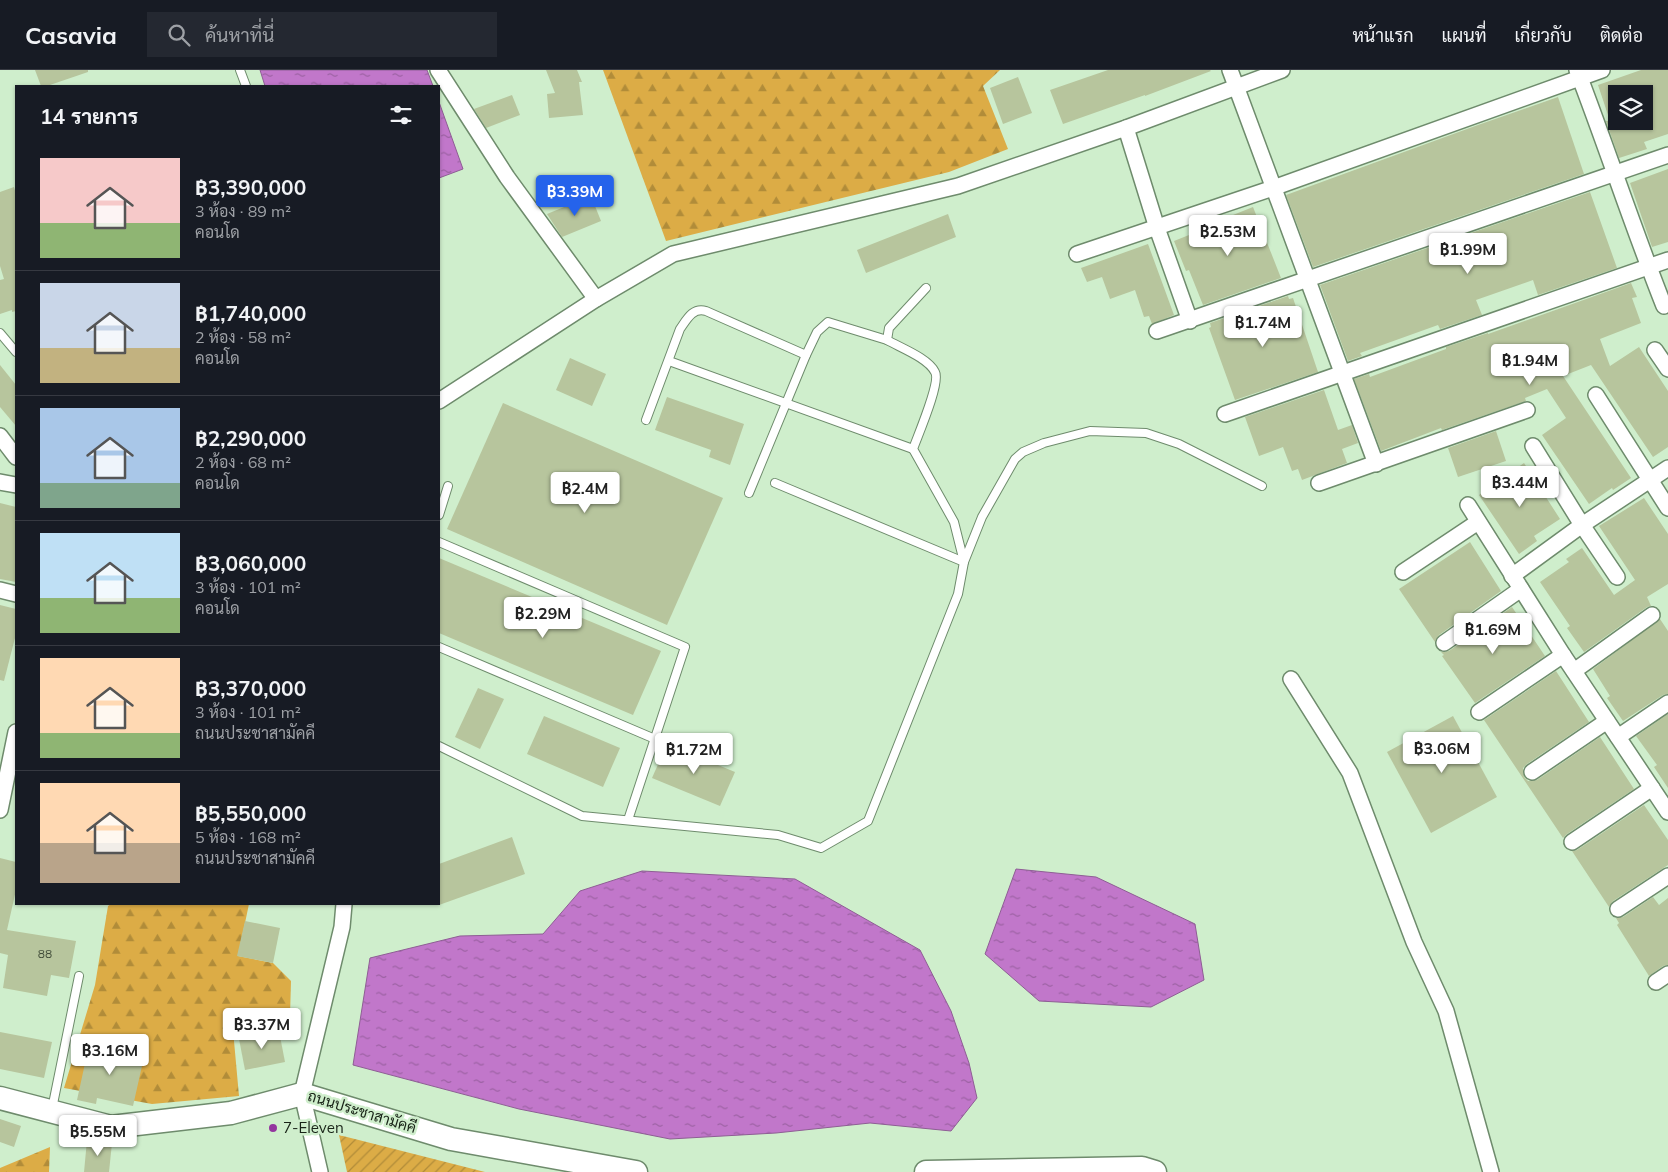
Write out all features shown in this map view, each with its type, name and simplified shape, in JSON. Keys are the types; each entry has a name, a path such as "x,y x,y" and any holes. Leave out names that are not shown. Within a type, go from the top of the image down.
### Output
{"street":[{"path":"438,70 507,177 596,299"},
{"path":"1230,70 1376,464"},
{"path":"440,400 596,299 673,254 958,186 1126,128 1282,70"},
{"path":"1077,254 1273,188 1579,74 1602,70"},
{"path":"1579,74 1664,306"},
{"path":"1126,128 1157,228 1190,321"},
{"path":"1157,331 1668,155"},
{"path":"1225,414 1668,260"},
{"path":"1655,350 1668,369"},
{"path":"1596,395 1668,508"},
{"path":"1319,483 1528,410"},
{"path":"0,436 15,457"},
{"path":"1533,446 1617,577"},
{"path":"1512,576 1582,525 1668,468"},
{"path":"0,482 15,485"},
{"path":"1468,505 1520,589 1618,738 1652,788 1666,804"},
{"path":"1404,572 1478,522"},
{"path":"1444,643 1520,589"},
{"path":"0,590 15,594"},
{"path":"1574,671 1652,615"},
{"path":"1479,712 1563,654"},
{"path":"1291,679 1350,772 1414,942 1446,1011 1491,1172"},
{"path":"1618,738 1668,703"},
{"path":"1532,772 1607,721"},
{"path":"0,810 15,737"},
{"path":"1572,842 1652,788"},
{"path":"1618,910 1668,876"},
{"path":"320,1172 302,1094 342,927 344,905"},
{"name":"ถนนประชาสามัคคี","path":"0,1098 111,1128 231,1112 302,1094 451,1139 636,1172"},
{"path":"926,1172 1142,1168 1155,1172"}],"lane":[{"path":"240,70 246,85"},
{"path":"888,340 889,328 926,288"},
{"path":"646,420 680,329 695,310 700,309 806,355"},
{"path":"749,494 806,355 817,332 828,322 888,340 929,364 936,373 936,386 913,448"},
{"path":"0,333 15,351"},
{"path":"668,361 913,448 954,522 964,562"},
{"path":"440,746 582,816 778,835 822,848 868,821 958,594 964,562 982,518 1015,459 1022,452 1044,443 1090,431 1146,434 1179,444 1262,486"},
{"path":"775,483 964,562"},
{"path":"440,512 448,486"},
{"path":"440,542 684,647 628,820"},
{"path":"440,647 655,739"},
{"path":"52,1112 79,976"}],"green space":[{"path":"603,70 1000,70 983,86 1008,149 949,172 666,241"},
{"path":"249,905 238,956 273,963 291,981 290,1016 233,1030 239,1096 152,1104 64,1088 95,985 108,906"},
{"path":"339,1135 485,1172 347,1172"},
{"path":"50,1147 49,1172 0,1172 0,1168"}],"water":[{"path":"260,70 427,70 433,85 265,85"},
{"path":"440,105 463,169 440,178"},
{"path":"1016,869 1096,877 1195,924 1204,980 1151,1007 1039,1001 985,954"},
{"path":"642,871 795,879 920,950 951,1011 969,1063 977,1098 951,1131 870,1123 776,1133 670,1139 519,1109 353,1065 370,958 460,936 543,934 580,891"}],"building":[{"path":"35,70 88,70 88,72 50,85 41,85"},
{"path":"546,70 577,70 582,82 579,82 583,115 549,118 547,94 555,93"},
{"path":"1108,70 1211,71 1063,124 1050,90"},
{"path":"1641,70 1668,70 1668,134 1644,142 1647,149 1619,158 1609,130 1653,130 1653,85 1608,85 1608,115 1598,85"},
{"path":"1018,77 1032,113 1003,124 990,88"},
{"path":"512,95 520,115 486,128 474,109"},
{"path":"1558,97 1584,174 1313,267 1286,195"},
{"path":"1668,169 1668,242 1652,247 1630,183"},
{"path":"14,187 15,190 15,311 12,312 12,310 0,314 0,280 4,279 0,266 0,192"},
{"path":"1590,192 1617,268 1538,295 1533,280 1476,300 1482,315 1440,329 1438,325 1360,353 1362,356 1348,361 1320,285"},
{"path":"591,196 601,221 562,237 547,214"},
{"path":"1253,207 1281,278 1203,305 1189,270 1186,271 1174,241 1199,231 1198,229"},
{"path":"948,214 956,237 866,273 857,250"},
{"path":"1148,244 1174,315 1152,324 1149,316 1144,317 1135,290 1110,299 1102,277 1087,282 1081,268"},
{"path":"1631,283 1637,297 1632,298 1641,323 1600,339 1610,366 1639,347 1668,391 1668,447 1653,457 1591,365 1563,376 1631,478 1589,504 1542,435 1566,418 1547,389 1525,398 1526,401 1442,430 1441,428 1381,451 1354,379 1369,374 1370,377 1446,349 1446,347"},
{"path":"1288,296 1289,299 1293,298 1318,372 1235,400 1209,328 1211,327 1210,323"},
{"path":"570,358 606,374 592,406 556,390"},
{"path":"0,365 15,384 15,425 0,407"},
{"path":"1324,390 1338,430 1352,425 1358,443 1342,449 1347,463 1302,480 1298,469 1292,471 1283,447 1259,456 1245,417"},
{"path":"667,397 744,424 730,465 709,457 711,450 655,430"},
{"path":"503,403 723,498 667,625 447,529"},
{"path":"1496,431 1506,461 1458,477 1448,448"},
{"path":"1524,463 1560,519 1534,536 1537,541 1519,554 1479,495"},
{"path":"1644,498 1668,534 1668,584 1647,597 1651,606 1584,652 1567,628 1570,626 1540,582 1569,562 1566,559 1582,548 1614,595 1635,580 1599,526"},
{"path":"0,503 15,507 15,582 0,579"},
{"path":"1470,542 1501,591 1439,635 1435,642 1399,589"},
{"path":"440,558 661,651 633,715 440,633"},
{"path":"0,605 15,609 15,638 4,681 0,680"},
{"path":"1512,607 1545,656 1475,703 1441,652 1449,651"},
{"path":"1660,619 1668,631 1668,694 1663,695 1623,721 1607,698 1610,696 1593,669"},
{"path":"1556,671 1589,722 1527,764 1523,768 1524,777 1528,781 1537,780 1600,737 1634,789 1563,838 1484,720"},
{"path":"478,688 504,699 480,749 455,737"},
{"path":"1668,714 1668,788 1654,767 1657,765 1636,736"},
{"path":"544,716 620,748 603,787 527,754"},
{"path":"1453,716 1497,797 1431,833 1387,752"},
{"path":"667,744 735,772 720,806 652,778"},
{"path":"1644,805 1668,840 1668,865 1613,901 1609,907 1572,851 1577,850"},
{"path":"512,837 525,874 440,905 440,864"},
{"path":"0,858 15,862 15,894 7,930 76,941 69,978 51,975 47,996 3,988 8,955 0,953"},
{"path":"1653,897 1659,905 1668,898 1668,965 1663,966 1649,976 1617,925 1619,923 1616,918 1623,917"},
{"path":"245,921 280,928 273,963 237,956"},
{"path":"279,1031 285,1062 245,1070 239,1039"},
{"path":"0,1032 52,1042 44,1078 0,1069"},
{"path":"89,1045 144,1057 133,1106 97,1098 96,1104 77,1100"},
{"path":"0,1119 21,1126 14,1147 0,1142"},
{"path":"87,1140 112,1143 109,1172 84,1172"}],"place":[{"name":"7-Eleven","path":"273,1128"}]}
